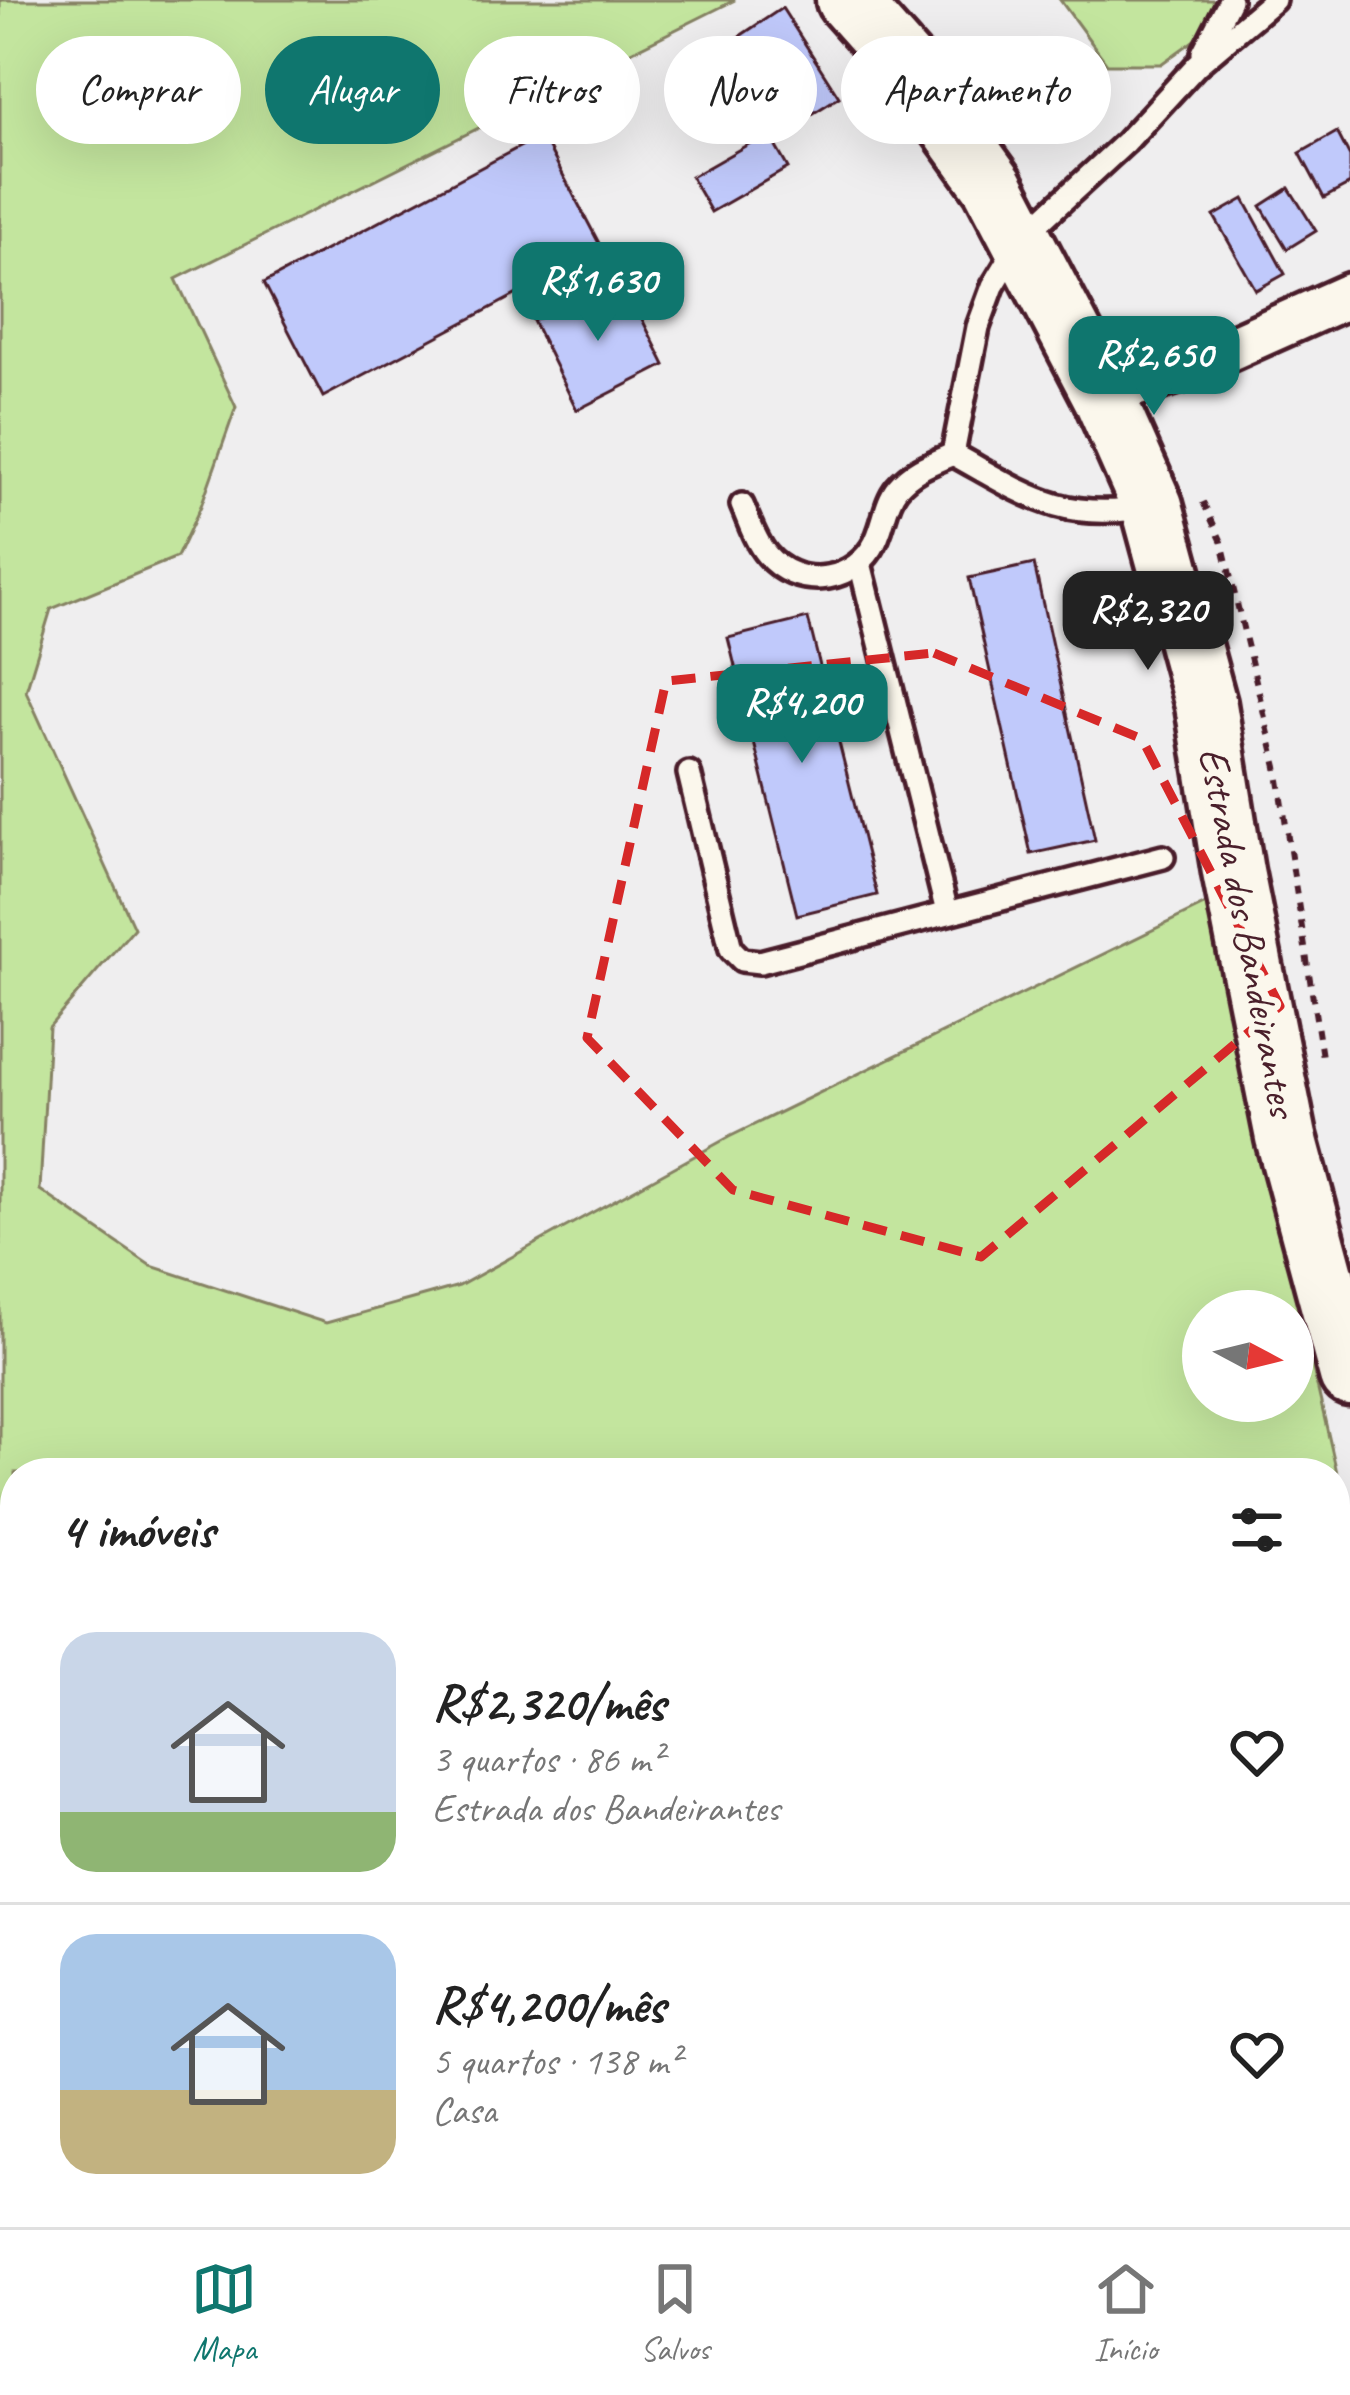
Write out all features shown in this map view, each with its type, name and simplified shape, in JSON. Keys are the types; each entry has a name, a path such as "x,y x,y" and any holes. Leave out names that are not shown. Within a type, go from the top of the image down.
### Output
{"main road":[{"name":"Estrada dos Bandeirantes","path":"847,0 912,73 993,185 1103,395 1152,506 1206,705 1233,872 1286,1137 1350,1375"}],"street":[{"path":"1103,395 1182,370 1350,296"}],"lane":[{"path":"1197,65 1230,0"},
{"path":"952,454 978,327 993,286 1023,237 1126,142 1197,65 1274,0"},
{"path":"952,454 1033,497 1074,512 1106,515 1152,506"},
{"path":"742,505 765,553 782,568 821,579 842,574 873,547 894,491 917,470 952,454"},
{"path":"860,563 947,912"},
{"path":"689,773 731,949 742,960 760,962 1163,857"}],"highlighted area":[{"path":"934,653 1142,739 1280,1006 981,1257 733,1190 587,1038 666,681"}],"green space":[{"path":"0,0 735,0 640,47 640,36 464,36 464,135 176,279 236,407 201,506 177,557 51,609 26,691 134,928 49,1027 40,1190 151,1266 326,1323 459,1286 729,1137 1206,904 1295,1290 1182,1290 1182,1422 1314,1422 1314,1373 1334,1458 0,1458"},
{"path":"1060,0 1225,0 1214,26 1161,64 1111,64 1111,36 1086,36"}],"building":[{"path":"782,8 800,36 740,36"},
{"path":"817,63 839,97 817,111"},
{"path":"1337,132 1350,157 1350,184 1324,198 1300,153"},
{"path":"525,144 547,144 602,249 323,397 264,283"},
{"path":"749,144 774,144 788,168 711,212 691,177"},
{"path":"1289,188 1316,231 1287,249 1261,206"},
{"path":"1244,199 1285,274 1256,290 1214,216"},
{"path":"615,280 630,310 636,307 665,365 577,410 533,321"},
{"path":"1034,564 1095,840 1031,854 969,578"},
{"path":"808,618 877,895 797,915 728,638"}]}
